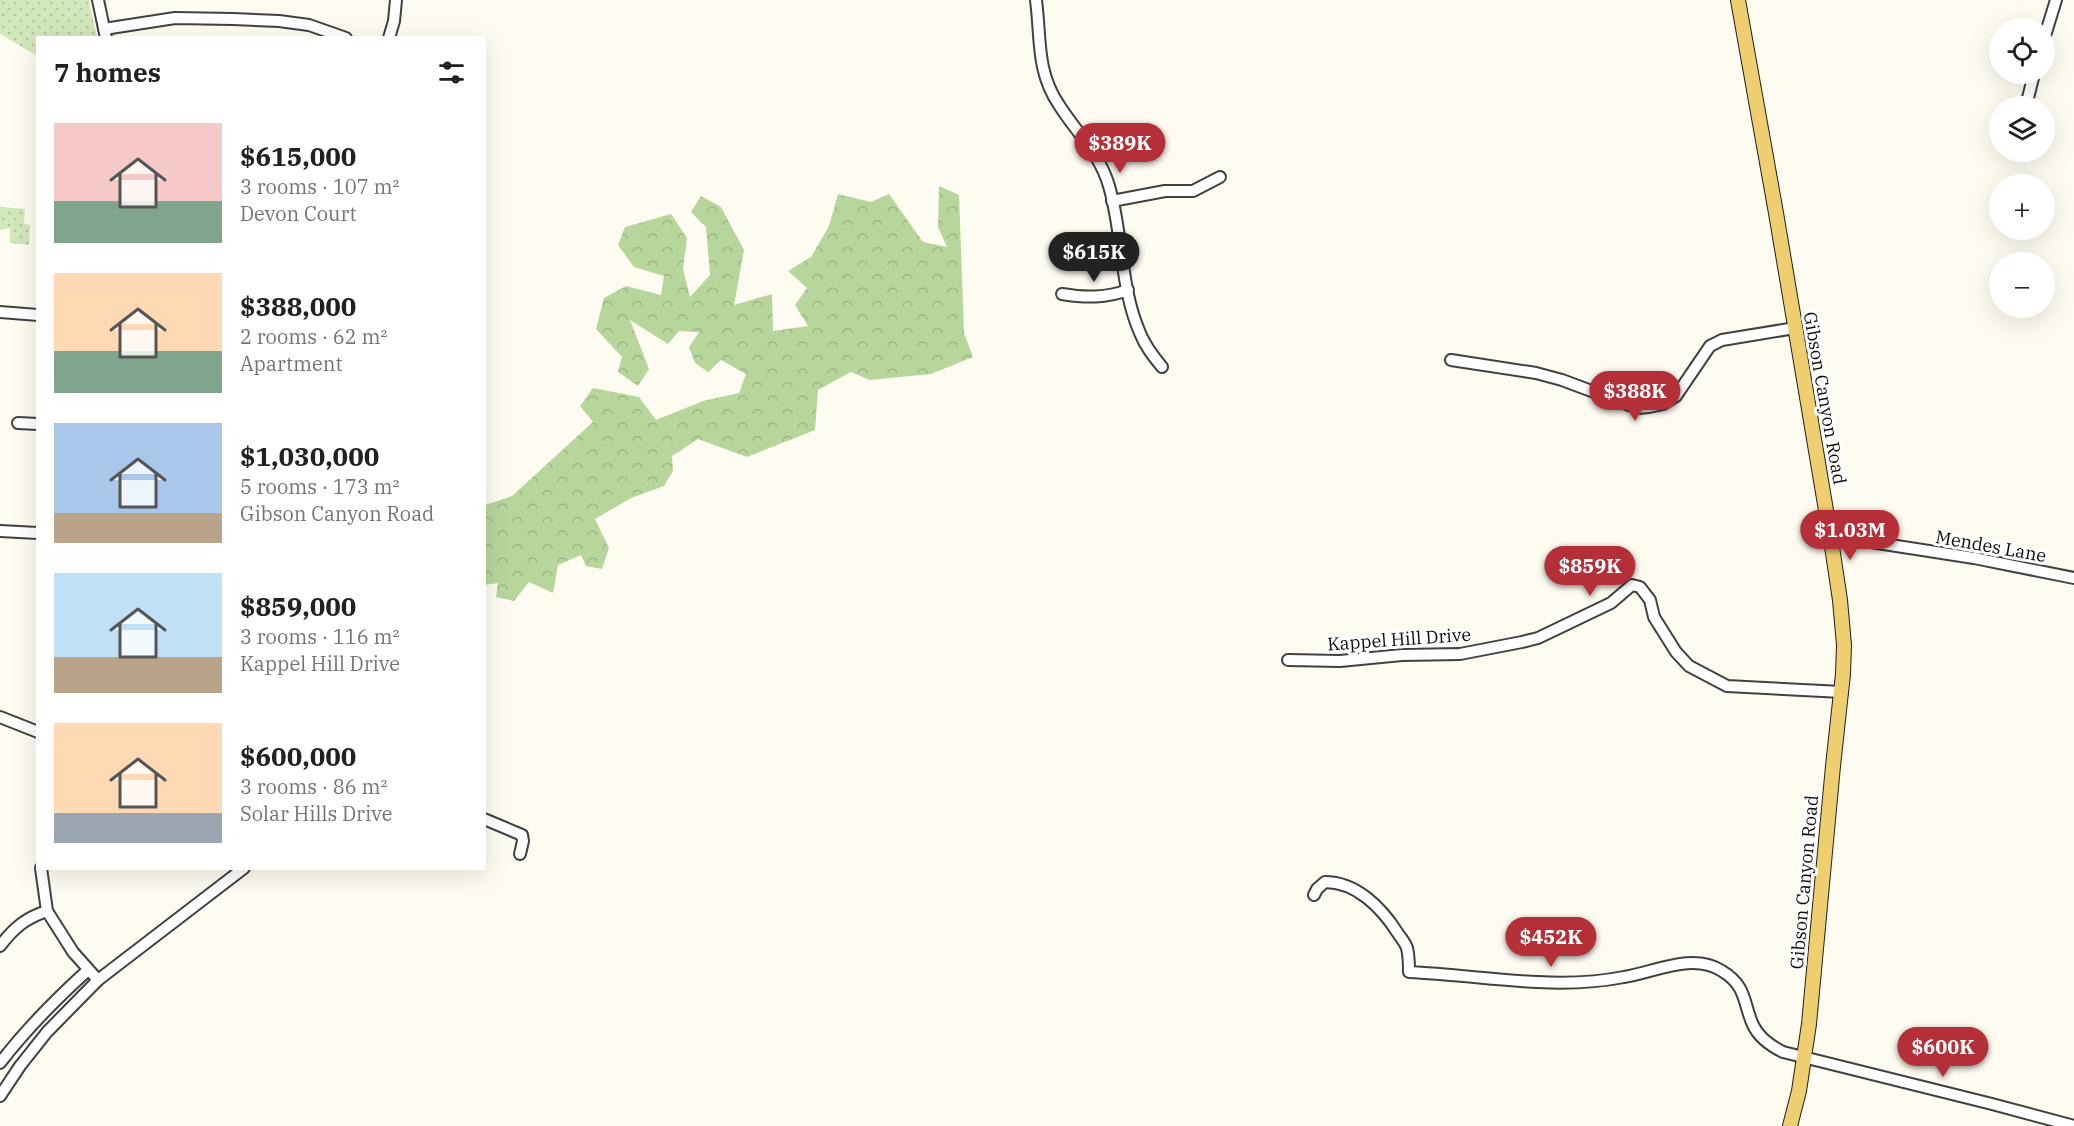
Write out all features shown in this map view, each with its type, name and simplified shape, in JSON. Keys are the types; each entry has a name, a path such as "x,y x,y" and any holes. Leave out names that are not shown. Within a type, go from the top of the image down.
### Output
{"main road":[{"name":"Gibson Canyon Road","path":"1738,0 1831,540 1844,636 1842,692 1804,1059 1790,1126"}],"street":[{"path":"98,0 105,33 174,18 279,21 309,25 340,36"},
{"path":"390,36 396,0"},
{"path":"1036,0 1041,67 1058,104 1081,133 1101,165 1112,201 1128,290 1139,331 1147,348 1162,367"},
{"path":"2050,18 2056,0"},
{"path":"1112,201 1165,191 1193,191 1220,177"},
{"path":"1062,294 1103,297 1128,290"},
{"path":"0,312 36,315"},
{"path":"1450,360 1536,373 1562,380 1638,408 1649,407 1663,404 1676,396 1710,346 1722,340 1795,328"},
{"path":"18,423 36,424"},
{"path":"0,531 36,533"},
{"name":"Mendes Lane","path":"1831,540 1847,539 1974,558 2074,578"},
{"name":"Kappel Hill Drive","path":"1288,660 1340,661 1402,655 1460,654 1522,642 1538,638 1611,603 1632,585 1640,587 1650,600 1654,617 1664,634 1689,666 1727,686 1842,692"},
{"path":"0,717 36,731"},
{"path":"487,823 522,835 520,854"},
{"path":"41,870 46,910 73,952 98,980"},
{"path":"0,1096 47,1032 98,980 241,870"},
{"path":"1314,895 1325,882 1337,882 1353,888 1377,906 1407,946 1409,972 1552,983 1616,979 1680,964 1710,965 1722,970 1742,990 1753,1024 1763,1038 1775,1048 1804,1059 2074,1126"},
{"path":"0,946 20,923 46,910"},
{"path":"0,1063 52,1002 88,970"}],"green space":[{"path":"0,0 89,0 97,36 36,36 36,54 34,54 0,34"},
{"path":"939,186 959,195 964,333 973,357 931,374 870,380 851,372 818,390 815,430 747,457 698,439 672,456 673,471 664,486 631,498 595,519 609,548 602,569 586,566 581,555 558,565 553,593 529,582 514,601 496,597 498,583 486,585 486,505 512,496 593,422 580,406 593,388 639,397 656,420 703,401 739,393 746,374 721,360 708,372 695,363 689,347 699,332 679,331 668,344 630,320 649,369 638,386 618,372 622,357 596,329 604,298 626,286 661,295 664,276 634,267 618,245 625,227 671,214 687,238 683,269 690,297 710,275 706,227 691,212 701,196 721,207 744,250 734,305 772,294 773,331 808,326 795,305 807,288 788,271 811,257 829,226 838,194 871,202 889,194 923,242 947,247 938,227"},
{"path":"0,207 25,209 24,224 30,225 29,245 10,243 10,228 0,230"}]}
